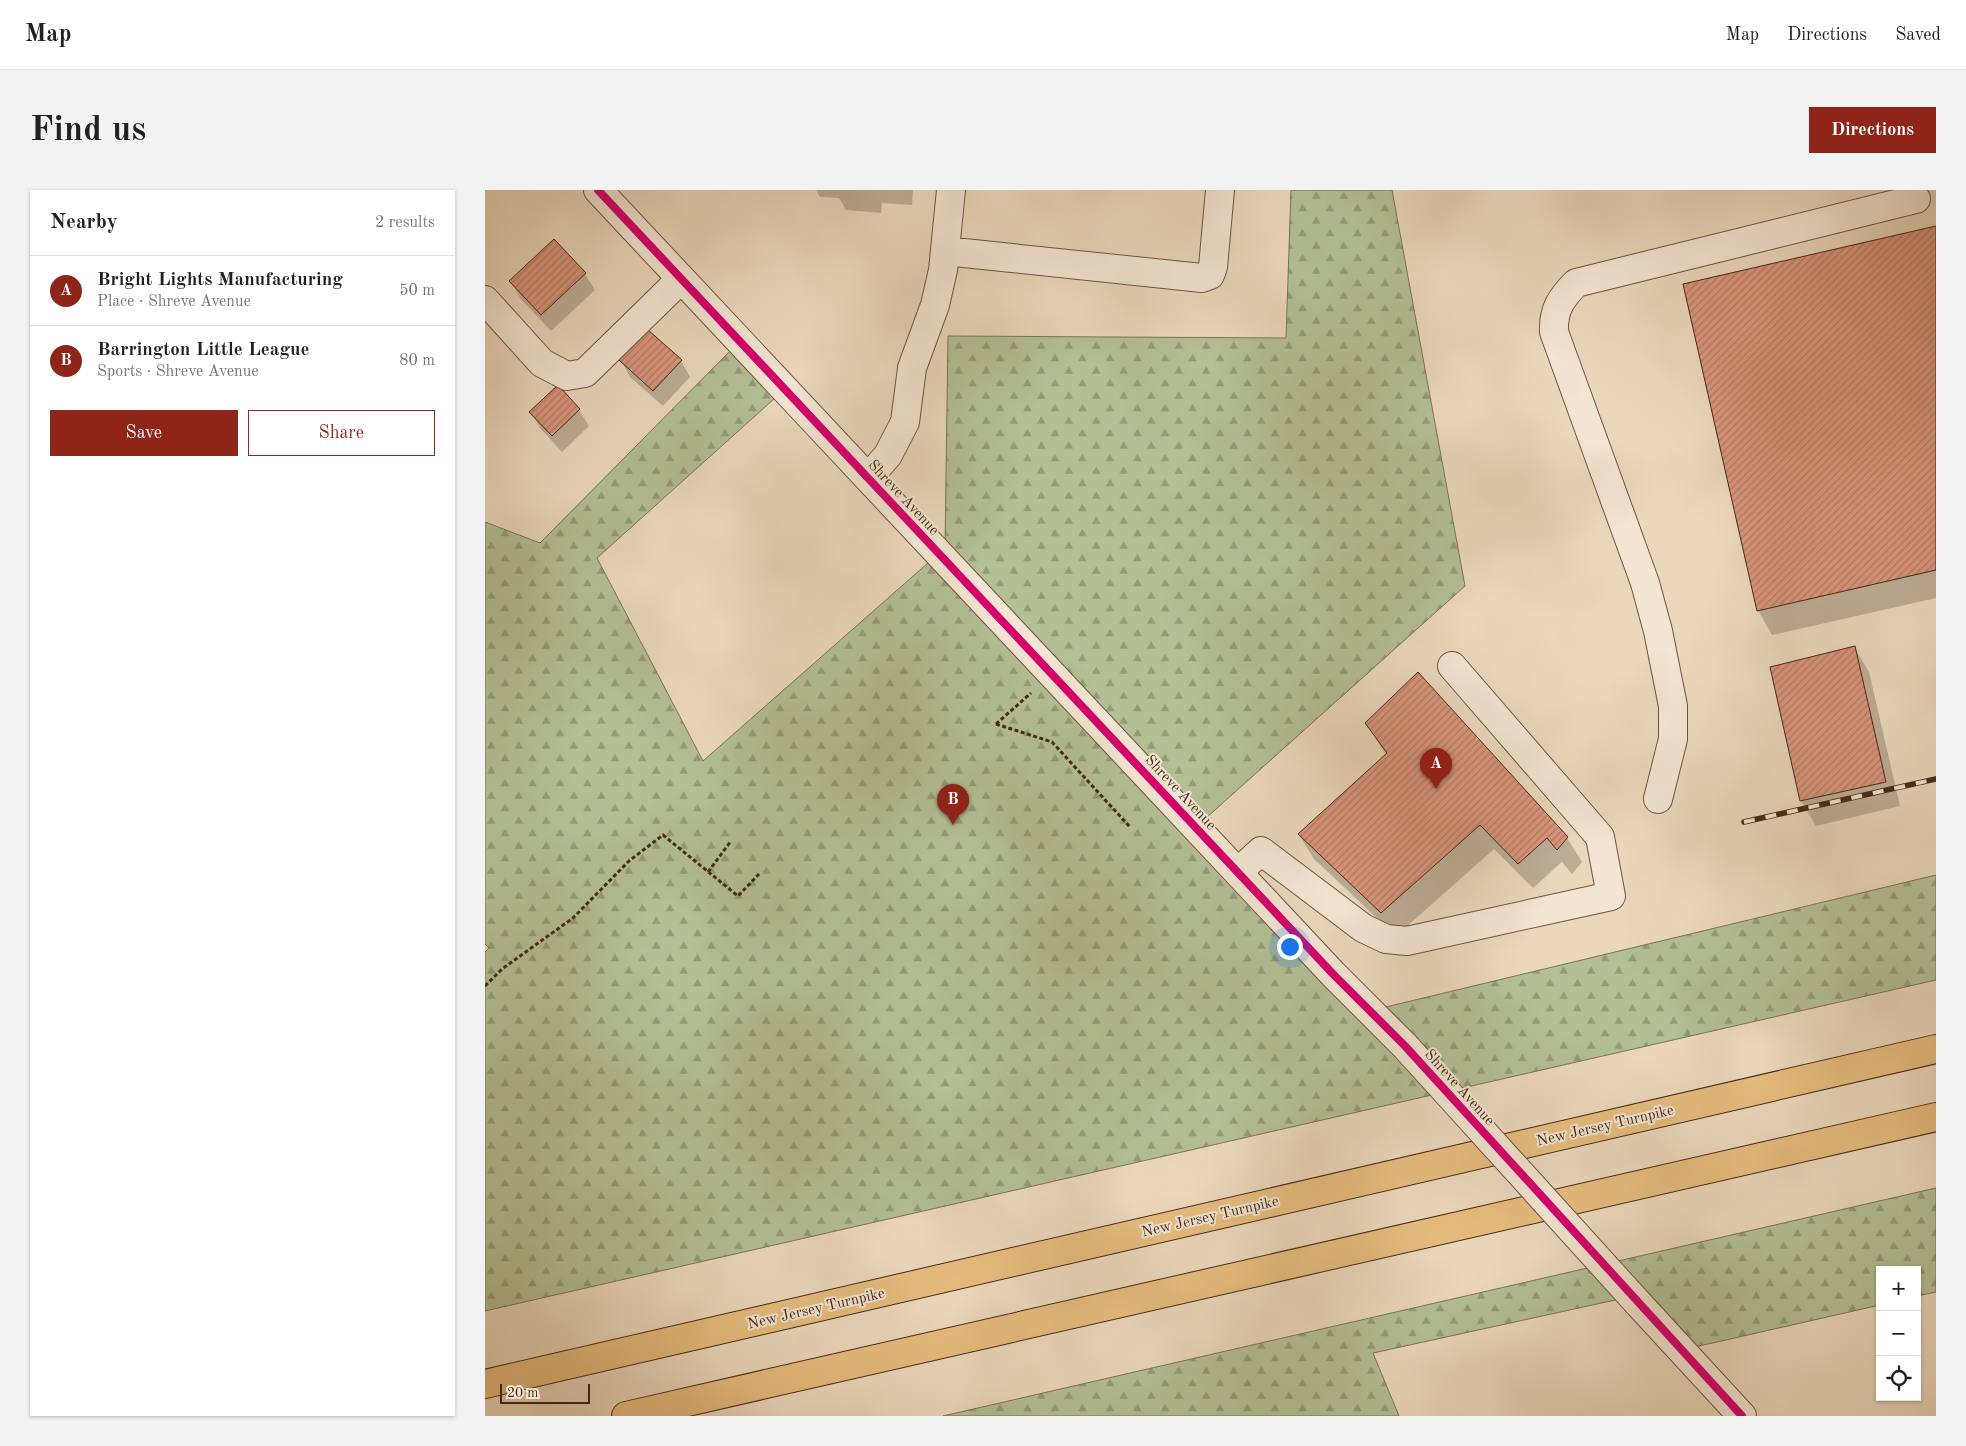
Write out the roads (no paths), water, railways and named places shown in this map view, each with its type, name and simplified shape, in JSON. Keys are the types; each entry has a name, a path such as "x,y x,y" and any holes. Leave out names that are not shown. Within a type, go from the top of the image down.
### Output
{"highway":[{"name":"New Jersey Turnpike","path":"485,1384 1936,1049"},
{"path":"627,1416 1936,1117"}],"street":[{"name":"Shreve Avenue","path":"598,190 1238,872 1405,1046 1742,1416"},
{"path":"868,478 888,455 905,422 912,368 935,304 945,251 951,190"},
{"path":"945,251 1203,278 1210,276 1213,267 1220,190"},
{"path":"1658,799 1673,739 1673,706 1658,630 1645,583 1555,332 1553,318 1558,304 1577,284 1922,195"},
{"path":"485,300 543,363 567,376 585,373 681,279"},
{"path":"1238,872 1261,851 1363,928 1386,939 1407,941 1611,896 1600,837 1452,666"}],"railway":[{"path":"1744,822 1936,779"}],"place":[{"name":"Bright Lights Manufacturing","path":"1436,789"},
{"name":"Barrington Little League","path":"953,825"}]}
